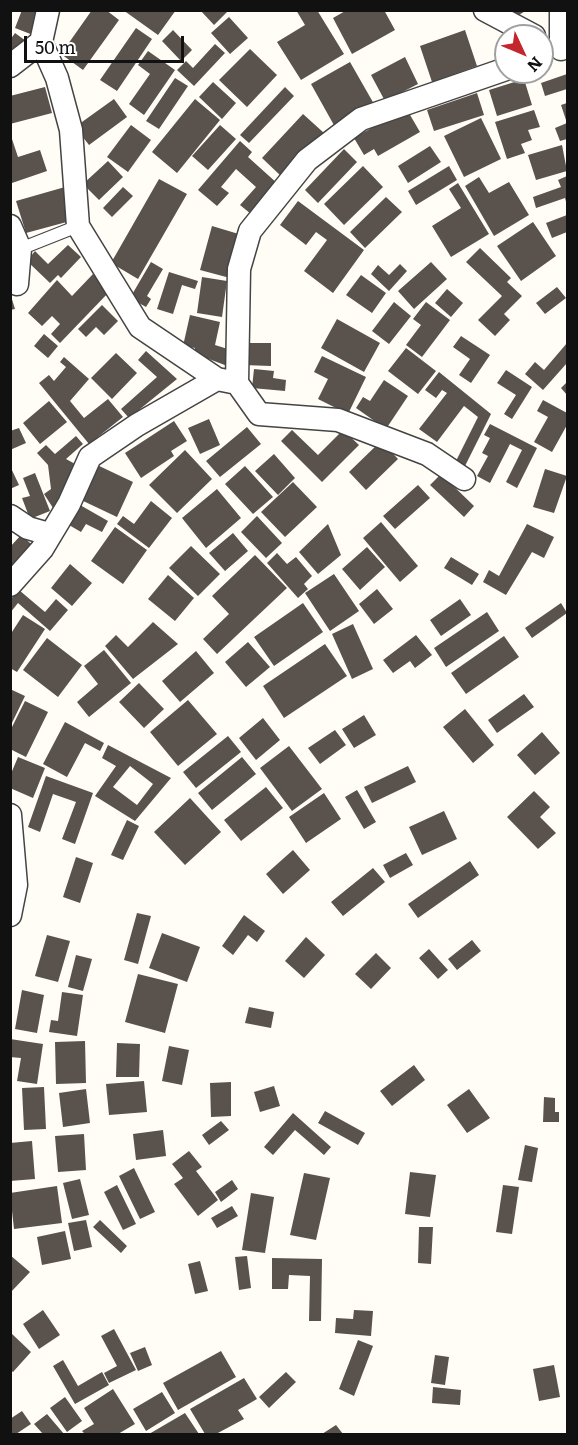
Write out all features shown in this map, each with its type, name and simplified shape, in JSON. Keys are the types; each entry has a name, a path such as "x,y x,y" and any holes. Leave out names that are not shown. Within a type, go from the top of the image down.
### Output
{"street":[{"path":"48,10 41,42 57,78 71,130 78,226 140,327 227,381 260,414 339,420 427,454 464,479"},
{"path":"485,10 511,24"},
{"path":"554,30 561,10"},
{"path":"10,66 41,42"},
{"path":"227,381 239,268 250,231 307,160 361,119 494,73"},
{"path":"10,226 20,249 17,284"},
{"path":"10,585 42,549 69,504 90,457 137,425 227,381"},
{"path":"10,516 28,528 49,534"},
{"path":"10,815 16,885 10,915"}],"lane":[{"path":"20,249 78,226"}],"building":[{"path":"22,10 43,10 33,35 15,28"},
{"path":"92,10 106,10 119,20 83,70 61,54"},
{"path":"123,10 176,10 158,35"},
{"path":"200,10 229,10 214,25"},
{"path":"296,10 317,10 344,54 301,80 277,42 305,25"},
{"path":"347,10 384,10 395,30 352,54 333,18"},
{"path":"509,10 527,10 514,18"},
{"path":"229,17 248,38 230,54 211,33"},
{"path":"136,28 152,39 117,91 100,80"},
{"path":"173,30 192,50 181,61 162,41"},
{"path":"465,30 477,66 432,82 420,46"},
{"path":"15,33 26,41 10,62 10,40"},
{"path":"215,44 225,53 194,86 177,70 186,61 193,68"},
{"path":"250,49 277,75 247,107 219,80"},
{"path":"148,51 175,70 144,115 129,104 150,74 138,65"},
{"path":"405,57 418,84 385,101 371,75"},
{"path":"350,62 374,104 335,127 311,84"},
{"path":"567,74 567,89 545,96 541,84 554,84 554,78"},
{"path":"175,78 188,86 159,129 146,121"},
{"path":"213,82 236,103 222,119 199,97"},
{"path":"508,84 526,84 532,105 497,116 489,90"},
{"path":"45,87 52,113 10,124 10,96"},
{"path":"285,87 294,96 249,143 240,135"},
{"path":"477,93 484,115 434,131 427,110"},
{"path":"114,99 127,117 89,145 75,127"},
{"path":"195,99 220,120 177,173 152,152"},
{"path":"567,103 567,123 561,105"},
{"path":"406,108 420,132 378,156 374,149 364,155 354,138"},
{"path":"534,110 540,127 528,130 532,140 521,144 525,153 507,159 495,122"},
{"path":"303,114 324,133 282,177 262,158"},
{"path":"481,118 501,159 464,177 444,136"},
{"path":"567,123 567,139 560,141 555,128"},
{"path":"131,125 151,140 128,172 107,157"},
{"path":"220,125 236,139 208,170 192,156"},
{"path":"11,136 18,157 40,150 47,171 12,183"},
{"path":"240,141 252,152 248,157 278,184 251,214 240,205 256,187 236,169 221,187 229,193 217,206 198,190"},
{"path":"562,145 567,171 536,180 528,155"},
{"path":"430,146 441,162 408,183 398,166"},
{"path":"344,149 357,162 318,203 305,190"},
{"path":"108,161 123,177 99,200 83,184"},
{"path":"363,166 383,187 344,225 324,204"},
{"path":"449,166 457,180 416,205 408,191"},
{"path":"567,176 567,205 565,198 536,208 533,197 561,187 558,180"},
{"path":"479,177 489,193 509,182 529,215 494,236 465,186"},
{"path":"159,179 187,194 138,279 111,263"},
{"path":"458,183 489,234 451,257 432,226 461,208 449,189"},
{"path":"65,187 74,220 26,233 16,201"},
{"path":"123,187 133,196 112,217 103,208"},
{"path":"386,197 402,212 365,248 350,232"},
{"path":"298,201 364,250 333,293 304,271 327,240 316,232 306,245 280,225"},
{"path":"567,215 567,232 552,238 546,223"},
{"path":"533,222 556,256 521,281 497,246"},
{"path":"212,226 242,235 230,278 200,270"},
{"path":"68,245 81,257 61,278 58,275 50,283 27,261 35,251 48,264"},
{"path":"480,248 511,278 507,282 522,296 504,314 510,320 495,336 478,320 502,296 466,262"},
{"path":"151,262 163,269 147,296 151,299 146,307 130,298"},
{"path":"431,262 447,279 414,309 398,291"},
{"path":"400,264 407,271 389,291 371,274 378,265 389,275"},
{"path":"169,272 198,281 195,289 182,285 173,314 157,309"},
{"path":"93,274 110,291 60,343 51,334 60,324 52,316 42,326 28,313 57,280 72,296"},
{"path":"361,275 386,293 372,313 346,295"},
{"path":"202,277 227,281 222,317 197,313"},
{"path":"557,287 566,298 545,314 536,303"},
{"path":"447,289 463,303 451,317 435,303"},
{"path":"10,293 15,309 10,310"},
{"path":"394,302 411,316 389,344 372,331"},
{"path":"426,302 450,320 422,357 406,345 421,325 413,319"},
{"path":"102,305 118,321 104,335 96,327 86,337 78,329"},
{"path":"190,315 220,322 215,345 231,350 230,367 193,353 195,348 183,346"},
{"path":"337,319 380,343 364,372 321,348"},
{"path":"44,334 58,346 48,358 34,346"},
{"path":"461,336 490,355 471,383 459,375 470,359 453,347"},
{"path":"243,343 271,343 271,366 243,365"},
{"path":"567,343 567,363 543,390 525,374 535,362 544,370"},
{"path":"406,348 436,371 418,394 388,371"},
{"path":"146,351 177,379 129,418 121,409 157,377 138,360"},
{"path":"116,353 137,373 112,399 91,378"},
{"path":"322,356 366,377 348,414 318,399 328,379 314,372"},
{"path":"64,357 89,379 70,401 84,418 108,399 123,417 89,444 39,383 49,375 54,381 66,367 60,362"},
{"path":"254,369 274,371 273,378 286,380 285,391 252,388"},
{"path":"506,370 532,387 512,419 504,414 516,395 497,383"},
{"path":"439,372 491,414 465,466 456,461 478,417 464,406 437,442 419,429 447,393 442,390 436,398 425,390"},
{"path":"384,380 408,396 386,429 356,408 363,397 370,401"},
{"path":"567,382 567,395 561,388"},
{"path":"543,400 567,413 567,425 552,452 534,442 548,417 537,411"},
{"path":"49,401 67,422 40,444 23,423"},
{"path":"209,419 220,445 200,454 188,428"},
{"path":"174,421 187,441 171,451 174,456 141,478 125,453"},
{"path":"490,424 537,448 517,488 506,482 522,450 510,444 490,483 477,476 488,456 482,453 490,438 484,435"},
{"path":"247,427 261,444 220,477 206,461"},
{"path":"19,428 26,443 10,450 10,431"},
{"path":"292,430 318,455 343,430 359,445 322,482 281,441"},
{"path":"76,436 83,444 66,459 77,465 53,508 44,494 51,489 48,465 37,453 46,445 55,454"},
{"path":"381,441 398,459 366,490 349,472"},
{"path":"185,450 212,479 177,513 149,485"},
{"path":"274,454 295,478 278,495 255,471"},
{"path":"95,464 133,482 117,517 79,499"},
{"path":"10,466 19,485 10,489"},
{"path":"245,466 273,497 253,514 225,484"},
{"path":"545,469 567,476 554,513 533,507"},
{"path":"35,473 50,511 30,519 22,498 30,496 23,478"},
{"path":"441,474 474,506 464,517 430,485"},
{"path":"293,482 317,507 285,537 261,512"},
{"path":"418,485 430,498 395,529 383,516"},
{"path":"217,489 241,518 206,548 182,518"},
{"path":"151,501 172,518 149,548 117,524 123,516 134,524"},
{"path":"80,505 108,521 102,532 86,524 81,532 69,525"},
{"path":"257,516 282,543 266,558 241,532"},
{"path":"381,522 418,566 400,582 363,538"},
{"path":"328,524 341,555 318,574 299,552"},
{"path":"527,524 554,537 544,558 532,552 506,595 483,582 489,570 499,576"},
{"path":"115,527 147,550 123,584 91,561"},
{"path":"233,533 248,551 225,571 209,553"},
{"path":"21,535 38,550 10,576 10,547"},
{"path":"191,546 220,574 198,596 169,568"},
{"path":"367,547 385,567 360,590 342,569"},
{"path":"277,553 287,564 296,557 312,576 304,584 308,589 298,598 267,563"},
{"path":"255,555 287,588 217,654 203,639 229,614 212,596"},
{"path":"451,557 479,574 472,585 444,568"},
{"path":"70,564 92,583 72,606 51,588"},
{"path":"334,574 359,611 330,631 305,593"},
{"path":"168,575 194,598 175,621 148,599"},
{"path":"377,589 393,609 374,624 359,604"},
{"path":"19,590 45,612 56,599 68,610 50,631 18,603 10,613 10,600"},
{"path":"460,599 471,615 441,636 430,620"},
{"path":"303,603 323,632 274,666 254,637"},
{"path":"561,603 567,613 532,638 525,628"},
{"path":"487,612 499,631 446,667 434,648"},
{"path":"23,615 45,629 17,672 10,668 10,635"},
{"path":"153,622 178,644 133,679 105,646 116,635 128,647"},
{"path":"353,624 373,669 352,679 332,634"},
{"path":"416,635 432,655 415,668 410,661 393,673 383,660"},
{"path":"504,636 519,657 466,694 451,673"},
{"path":"47,638 82,665 58,697 23,670"},
{"path":"248,642 270,667 246,687 225,662"},
{"path":"325,644 347,676 284,718 263,686"},
{"path":"104,650 131,683 89,717 77,702 98,684 84,666"},
{"path":"196,651 214,673 180,702 162,681"},
{"path":"139,683 164,709 144,728 119,702"},
{"path":"10,689 25,696 10,727"},
{"path":"524,694 534,707 497,733 488,720"},
{"path":"188,700 217,734 178,766 150,732"},
{"path":"25,701 48,712 26,757 10,749 10,731"},
{"path":"465,709 494,745 473,763 443,727"},
{"path":"364,715 376,735 354,748 342,729"},
{"path":"263,718 280,740 256,760 239,738"},
{"path":"65,722 104,743 100,751 85,743 67,777 43,764"},
{"path":"335,730 346,745 320,764 308,748"},
{"path":"542,732 560,753 535,775 517,755"},
{"path":"228,736 241,752 196,788 183,772"},
{"path":"108,745 171,778 135,821 95,796 116,766 102,758","holes":["130,766 153,784 137,805 113,787"]},
{"path":"289,746 322,789 292,811 260,768"},
{"path":"18,757 45,768 33,798 10,788 10,776"},
{"path":"242,757 256,774 212,810 198,793"},
{"path":"408,766 416,782 372,803 364,787"},
{"path":"46,776 93,793 75,844 62,839 76,802 53,794 40,832 28,827"},
{"path":"266,787 283,808 241,841 224,820"},
{"path":"357,790 376,822 364,829 345,797"},
{"path":"534,791 550,807 540,817 556,833 538,849 507,817"},
{"path":"324,793 341,819 306,843 289,817"},
{"path":"190,798 221,832 185,865 154,832"},
{"path":"444,811 457,839 422,855 409,827"},
{"path":"127,820 139,826 123,860 111,855"},
{"path":"293,850 310,870 283,894 266,874"},
{"path":"406,853 413,865 390,878 383,865"},
{"path":"76,857 93,863 80,903 63,897"},
{"path":"470,861 479,875 418,918 408,904"},
{"path":"373,868 385,882 343,916 331,902"},
{"path":"137,913 151,916 138,964 124,960"},
{"path":"244,915 265,931 257,942 248,935 233,955 222,946"},
{"path":"162,933 200,947 187,982 149,968"},
{"path":"47,935 70,941 58,982 35,976"},
{"path":"306,937 325,955 304,978 285,961"},
{"path":"472,940 481,951 457,970 448,959"},
{"path":"429,949 448,970 438,979 419,958"},
{"path":"376,953 391,968 371,989 355,974"},
{"path":"76,955 92,959 83,991 68,987"},
{"path":"138,974 178,984 165,1033 125,1022"},
{"path":"22,990 44,995 37,1033 15,1029"},
{"path":"62,992 83,995 77,1036 49,1032 51,1020 58,1021"},
{"path":"249,1007 274,1012 271,1028 245,1023"},
{"path":"10,1039 43,1044 37,1084 17,1081 21,1058 10,1057"},
{"path":"85,1041 86,1083 56,1084 55,1042"},
{"path":"117,1043 140,1044 139,1077 116,1077"},
{"path":"169,1046 189,1050 182,1085 162,1081"},
{"path":"414,1065 425,1080 392,1106 380,1091"},
{"path":"144,1081 147,1112 109,1115 106,1084"},
{"path":"231,1082 231,1116 211,1117 210,1083"},
{"path":"274,1086 280,1106 260,1112 254,1092"},
{"path":"44,1087 46,1129 24,1130 22,1088"},
{"path":"86,1089 90,1123 63,1127 59,1093"},
{"path":"469,1089 490,1118 467,1133 447,1105"},
{"path":"544,1097 555,1098 555,1112 559,1112 559,1122 543,1122"},
{"path":"325,1111 365,1133 358,1145 318,1123"},
{"path":"293,1113 331,1147 324,1155 295,1130 273,1155 264,1147"},
{"path":"221,1121 229,1130 209,1145 202,1135"},
{"path":"163,1130 166,1156 136,1160 133,1134"},
{"path":"84,1134 86,1170 58,1172 55,1136"},
{"path":"32,1141 35,1179 10,1181 10,1143"},
{"path":"525,1145 538,1148 532,1182 518,1180"},
{"path":"189,1151 202,1167 196,1171 218,1200 198,1216 174,1184 183,1178 172,1164"},
{"path":"134,1168 155,1212 140,1219 119,1176"},
{"path":"410,1172 436,1175 430,1217 405,1214"},
{"path":"304,1173 330,1178 316,1240 290,1235"},
{"path":"80,1179 89,1215 72,1219 63,1183"},
{"path":"232,1180 238,1189 221,1202 215,1192"},
{"path":"117,1185 136,1224 123,1230 104,1192"},
{"path":"503,1185 519,1187 512,1234 496,1232"},
{"path":"57,1186 62,1223 14,1229 10,1193"},
{"path":"251,1193 274,1197 265,1253 242,1250"},
{"path":"232,1206 238,1216 217,1228 211,1218"},
{"path":"86,1220 92,1247 74,1251 68,1223"},
{"path":"100,1220 127,1246 121,1253 93,1227"},
{"path":"419,1227 433,1227 431,1264 418,1263"},
{"path":"65,1231 71,1259 42,1265 37,1237"},
{"path":"10,1255 30,1272 10,1293"},
{"path":"247,1256 251,1288 239,1290 235,1257"},
{"path":"272,1258 322,1259 321,1321 309,1321 310,1276 289,1275 288,1289 272,1289"},
{"path":"200,1261 208,1291 195,1294 188,1264"},
{"path":"43,1310 60,1335 39,1349 23,1324"},
{"path":"354,1310 373,1311 371,1336 335,1333 336,1318 353,1319"},
{"path":"114,1329 136,1370 109,1383 104,1373 117,1366 101,1336"},
{"path":"10,1332 31,1352 13,1372 10,1370"},
{"path":"358,1340 373,1346 354,1396 339,1389"},
{"path":"145,1347 152,1365 138,1371 130,1353"},
{"path":"221,1351 236,1377 178,1410 163,1383"},
{"path":"435,1355 449,1357 445,1385 431,1383"},
{"path":"63,1360 78,1386 102,1372 109,1385 75,1404 53,1366"},
{"path":"554,1365 560,1397 539,1401 533,1369"},
{"path":"286,1372 296,1382 269,1408 259,1397"},
{"path":"244,1378 257,1399 238,1410 244,1419 216,1434 205,1434 190,1409"},
{"path":"433,1387 461,1390 460,1405 432,1403"},
{"path":"113,1389 135,1424 118,1434 85,1434 82,1431 94,1424 84,1408"},
{"path":"162,1392 175,1413 146,1431 133,1409"},
{"path":"65,1397 82,1421 67,1432 50,1408"},
{"path":"22,1411 31,1424 16,1434 10,1434 10,1419"},
{"path":"185,1413 199,1434 149,1434"},
{"path":"47,1414 64,1434 43,1434 34,1424"},
{"path":"336,1425 343,1434 322,1434"}]}
